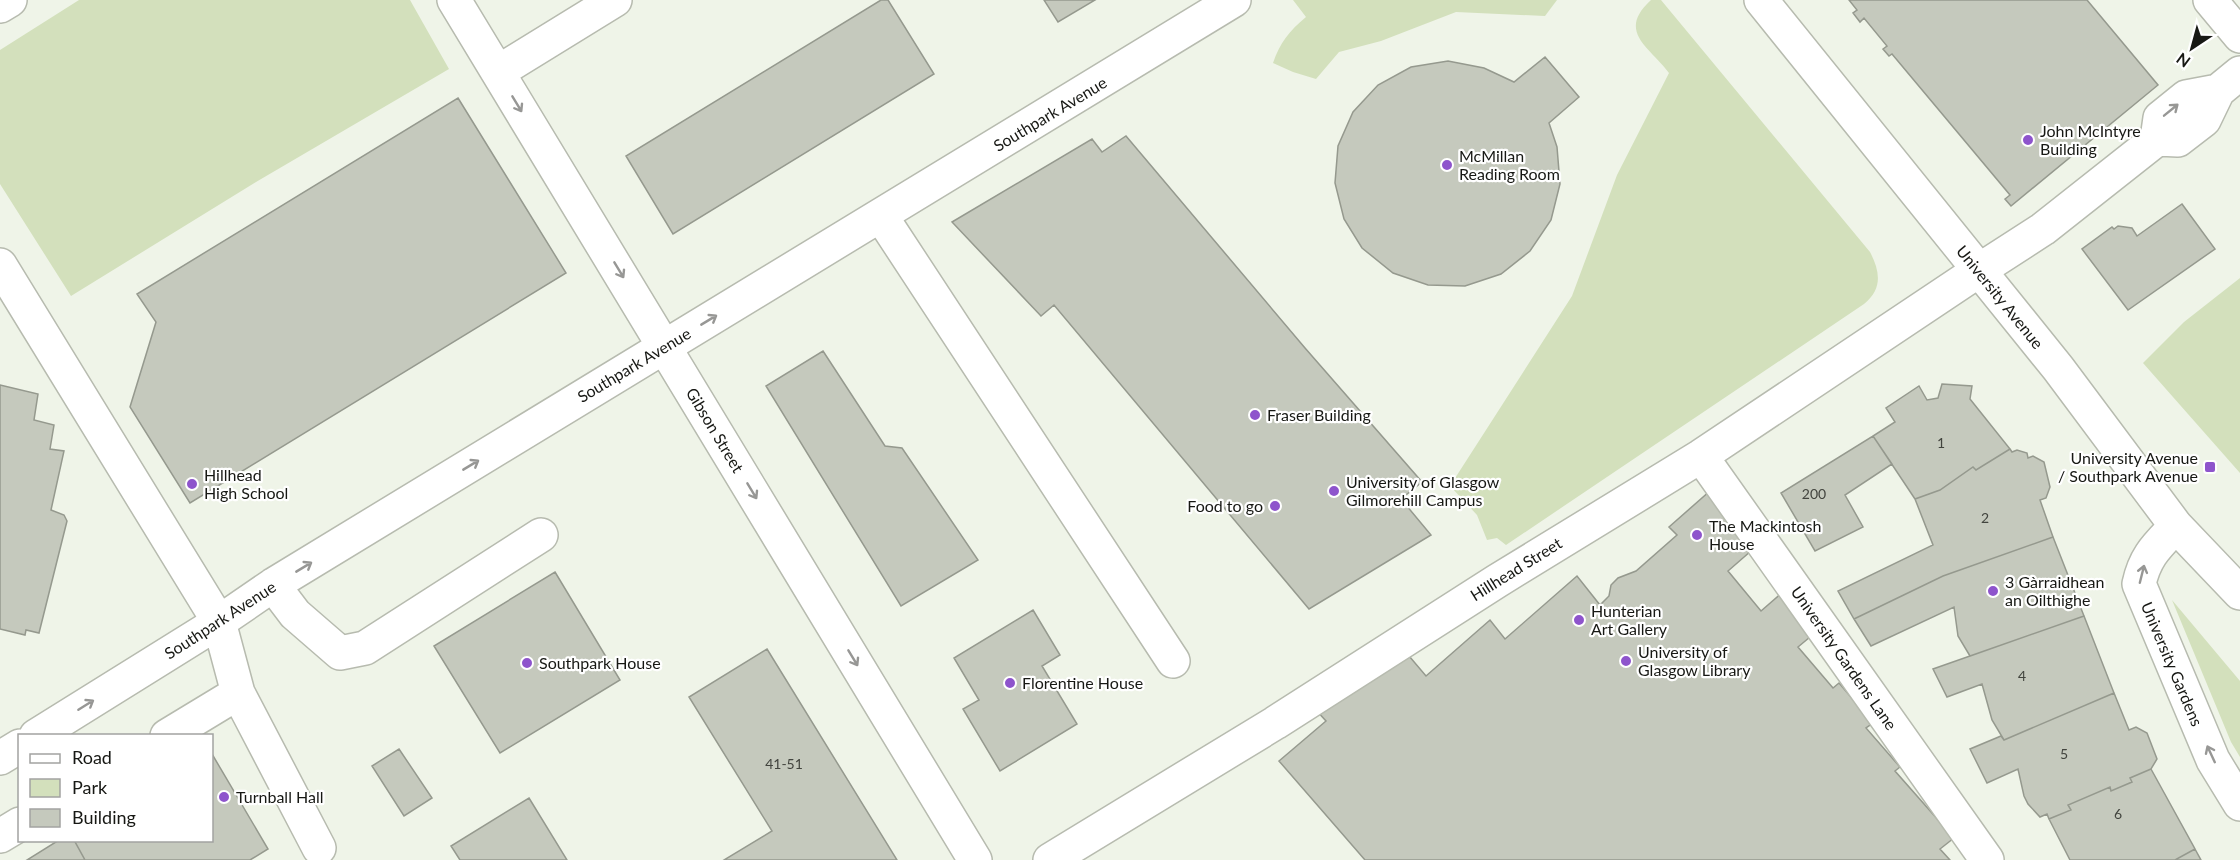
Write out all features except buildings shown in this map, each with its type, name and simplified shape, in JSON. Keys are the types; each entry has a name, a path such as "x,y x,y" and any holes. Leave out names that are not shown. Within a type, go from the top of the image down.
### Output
{"street":[{"path":"0,6 10,0"},
{"name":"Gibson Street","path":"454,0 975,860"},
{"path":"498,72 615,0"},
{"name":"Southpark Avenue","path":"38,734 219,622 273,585 1234,0"},
{"name":"University Avenue","path":"1761,0 2058,368 2176,526 2240,593"},
{"path":"2210,0 2240,36"},
{"name":"Hillhead Street","path":"1050,860 1275,723 1497,580 1701,456 2043,230 2157,139 2178,140 2204,120 2229,82"},
{"path":"881,216 1173,661"},
{"path":"0,265 219,622 238,693 319,848"},
{"name":"University Gardens Lane","path":"1701,456 1987,860"},
{"name":"University Gardens","path":"2176,526 2150,553 2143,566 2139,584 2213,760 2240,804"},
{"path":"273,585 295,614 340,653 364,648 541,535"},
{"path":"169,734 238,693"},
{"path":"0,758 18,747"},
{"path":"0,836 18,825"}],"green space":[{"path":"79,0 410,0 449,69 256,182 71,296 0,184 0,50"},
{"path":"1293,0 1557,0 1545,16 1456,12 1381,41 1339,52 1316,79 1273,63 1286,38 1306,17"},
{"path":"1651,0 1661,0 1870,252 1878,273 1877,286 1864,304 1506,545 1497,538 1487,540 1477,515 1450,486 1572,296 1617,175 1669,73 1646,47 1636,30 1636,21 1641,11"},
{"path":"2240,278 2240,473 2143,363 2184,322"},
{"path":"2172,600 2240,681 2240,757 2231,742"}],"place":[{"name":"John McIntyre Building","path":"2028,140"},
{"name":"McMillan Reading Room","path":"1447,165"},
{"name":"Fraser Building","path":"1255,415"},
{"name":"University Avenue / Southpark Avenue","path":"2210,467"},
{"name":"Hillhead High School","path":"192,484"},
{"name":"University of Glasgow Gilmorehill Campus","path":"1334,491"},
{"name":"Food to go","path":"1275,506"},
{"name":"The Mackintosh House","path":"1697,535"},
{"name":"3 Gàrraidhean an Oilthighe","path":"1993,591"},
{"name":"Hunterian Art Gallery","path":"1579,620"},
{"name":"University of Glasgow Library","path":"1626,661"},
{"name":"Southpark House","path":"527,663"},
{"name":"Florentine House","path":"1010,683"},
{"name":"Turnball Hall","path":"224,797"}]}
